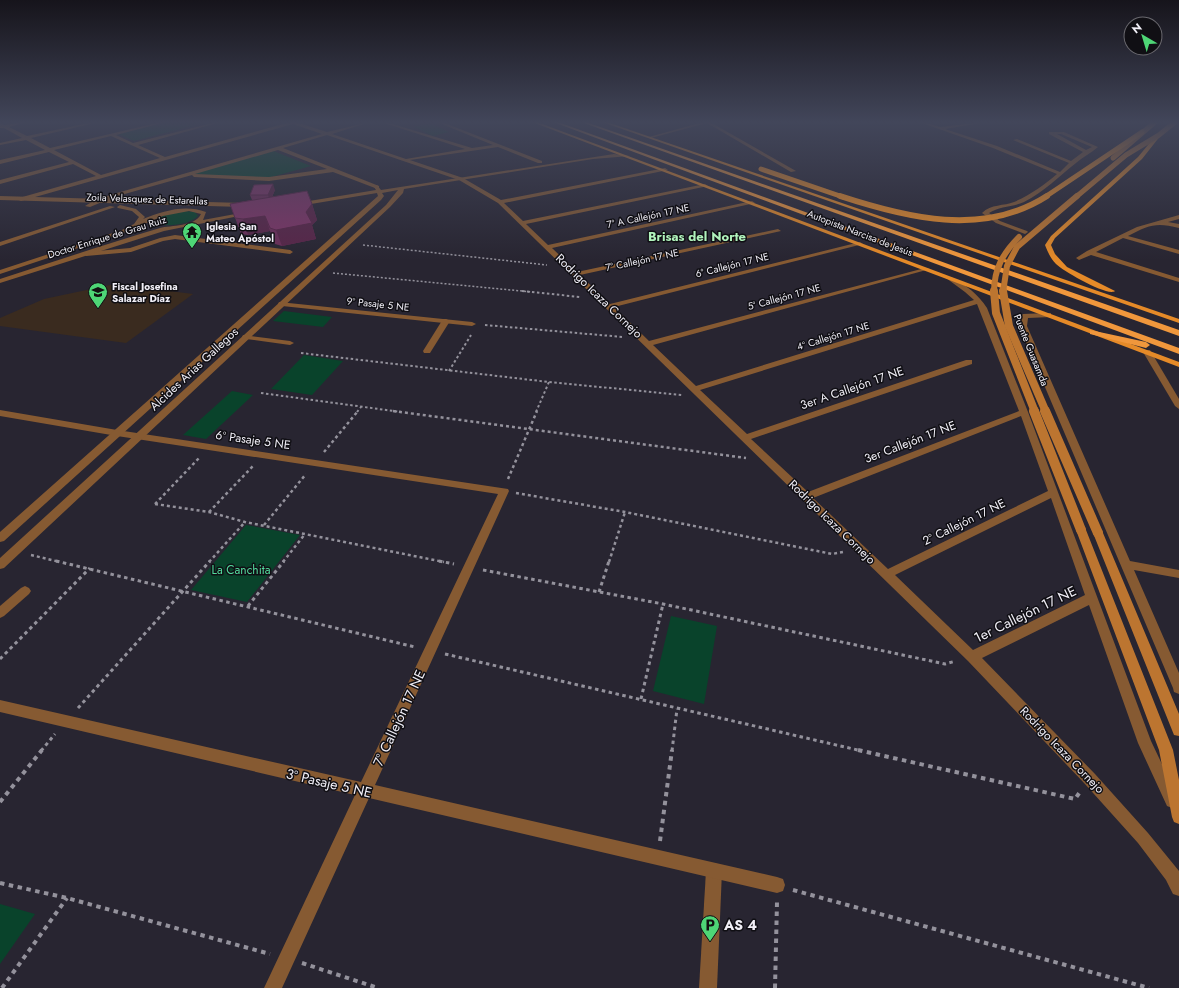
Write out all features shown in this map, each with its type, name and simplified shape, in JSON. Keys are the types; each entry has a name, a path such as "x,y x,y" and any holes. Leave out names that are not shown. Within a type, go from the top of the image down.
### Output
{"highway":[{"name":"Autopista Narcisa de Jesús","path":"680,168 1179,352"},
{"name":"Autopista Narcisa de Jesús","path":"713,168 1179,333"},
{"path":"1093,332 1179,352"}],"main road":[{"name":"Autopista Narcisa de Jesús","path":"660,168 1179,365"},
{"name":"Autopista Narcisa de Jesús","path":"740,168 1179,320"},
{"path":"756,168 888,212 915,217 938,219 990,218 1013,213 1036,204 1089,168"},
{"name":"Puente Guasamda","path":"1102,168 1008,248 998,264 992,288 996,313 1166,750 1178,813"},
{"name":"Puente Guasamda","path":"1110,168 1017,247 1007,265 1003,277 1002,300 1009,326 1098,533 1179,730"},
{"path":"1129,168 1053,237 1048,245 1052,254 1060,264 1089,281 1179,320"}],"street":[{"path":"0,182 53,168"},
{"path":"83,168 99,176"},
{"path":"22,198 128,168"},
{"path":"88,206 97,201 209,168"},
{"path":"328,168 379,189 401,188 529,168"},
{"name":"Rodrigo Icaza Cornejo","path":"432,168 461,179 500,202 610,306 744,438 972,657 1090,779 1143,838 1172,874 1179,888"},
{"path":"293,203 499,168"},
{"path":"789,168 794,171"},
{"path":"1048,168 1060,173"},
{"path":"1025,232 998,222 985,213 988,210 1008,206 1020,201 1066,168"},
{"path":"186,175 269,180 333,170"},
{"path":"500,202 665,170"},
{"path":"523,223 705,186"},
{"name":"Alcides Arias Gallegos","path":"0,565 347,244 402,192 401,188"},
{"name":"Alcides Arias Gallegos","path":"0,538 379,199 379,189"},
{"name":"Zoila Velasquez de Estarellas","path":"0,198 233,205 252,209"},
{"name":"Zoila Velasquez de Estarellas","path":"0,203 120,208 252,209"},
{"name":"7º A Callejón 17 NE","path":"548,247 752,203"},
{"path":"0,244 112,207"},
{"name":"Doctor Enrique de Grau Ruiz","path":"0,272 112,235 136,225 142,219 134,210 120,208"},
{"path":"163,229 148,225 142,219 187,209 199,210 204,214 200,220 188,224"},
{"name":"Doctor Enrique de Grau Ruiz","path":"0,282 163,229 252,209"},
{"path":"1079,258 1121,236 1160,221 1179,217"},
{"path":"1160,221 1179,226"},
{"name":"7º Callejón 17 NE","path":"576,274 778,230"},
{"path":"1121,236 1179,252"},
{"path":"86,254 132,250 162,239 175,237 290,252"},
{"name":"6º Callejón 17 NE","path":"610,306 860,244"},
{"path":"1089,252 1179,280"},
{"name":"5º Callejón 17 NE","path":"645,341 927,269"},
{"path":"949,278 966,288 979,301 1024,412 1145,743 1178,813"},
{"name":"4º Callejón 17 NE","path":"694,389 979,301"},
{"name":"9º Pasaje 5 NE","path":"282,304 475,324"},
{"path":"1048,315 1026,316 1022,319 1022,326 1178,684"},
{"path":"427,351 446,321"},
{"path":"246,337 290,343"},
{"path":"1148,352 1179,406"},
{"name":"3er A Callejón 17 NE","path":"744,438 969,362"},
{"name":"3er Callejón 17 NE","path":"806,497 1024,412"},
{"name":"6º Pasaje 5 NE","path":"0,413 117,433 504,491"},
{"name":"7º Callejón 17 NE","path":"273,988 504,491"},
{"name":"2º Callejón 17 NE","path":"887,574 1053,493"},
{"path":"1125,564 1179,574"},
{"path":"0,613 25,591"},
{"name":"1er Callejón 17 NE","path":"972,657 1091,598"},
{"name":"3º Pasaje 5 NE","path":"0,706 658,859 777,885"},
{"path":"708,988 714,871"}],"path":[{"path":"347,244 567,266"},
{"path":"316,272 601,298"},
{"path":"449,371 475,324 645,341"},
{"path":"301,353 549,382 702,397"},
{"path":"549,382 504,491 625,512 832,554 860,550"},
{"path":"261,393 768,461"},
{"path":"264,525 361,407"},
{"path":"210,447 155,504 209,512 244,522 663,604 945,664 972,657"},
{"path":"209,512 264,455"},
{"path":"599,592 625,512"},
{"path":"0,802 66,721 184,591 244,522"},
{"path":"248,606 305,534"},
{"path":"15,552 90,568 641,699 677,709 1075,799 1090,779"},
{"path":"0,659 90,568"},
{"path":"641,699 663,604"},
{"path":"658,859 677,709"},
{"path":"0,883 67,898 287,958 378,988"},
{"path":"775,988 777,885 1149,988"},
{"path":"2,988 67,898"}],"shaded area":[{"name":"Fiscal Josefina Salazar Díaz","path":"115,284 193,294 126,343 0,326 0,318 44,299"}],"green space":[{"path":"212,168 303,168 268,178 193,174"},
{"path":"185,211 195,212 198,216 190,221 172,225 156,223 157,219 165,215"},
{"path":"284,311 332,317 323,327 273,321"},
{"path":"304,355 343,361 312,395 271,389"},
{"path":"232,391 253,395 206,439 183,435"},
{"name":"La Canchita","path":"246,525 300,535 247,602 191,590"},
{"path":"671,616 717,626 704,704 653,691"},
{"path":"0,904 35,914 0,964"}],"building":[{"path":"273,184 268,195 250,195 254,185"},
{"path":"307,191 312,204 306,212 312,223 276,230 270,228 265,216 243,219 235,218 230,204"}],"place":[{"name":"Iglesia San Mateo Apóstol","path":"192,249"},
{"name":"Fiscal Josefina Salazar Díaz","path":"98,309"},
{"name":"AS 4","path":"710,942"}],"district":[{"name":"Brisas del Norte","path":"697,236"}]}
